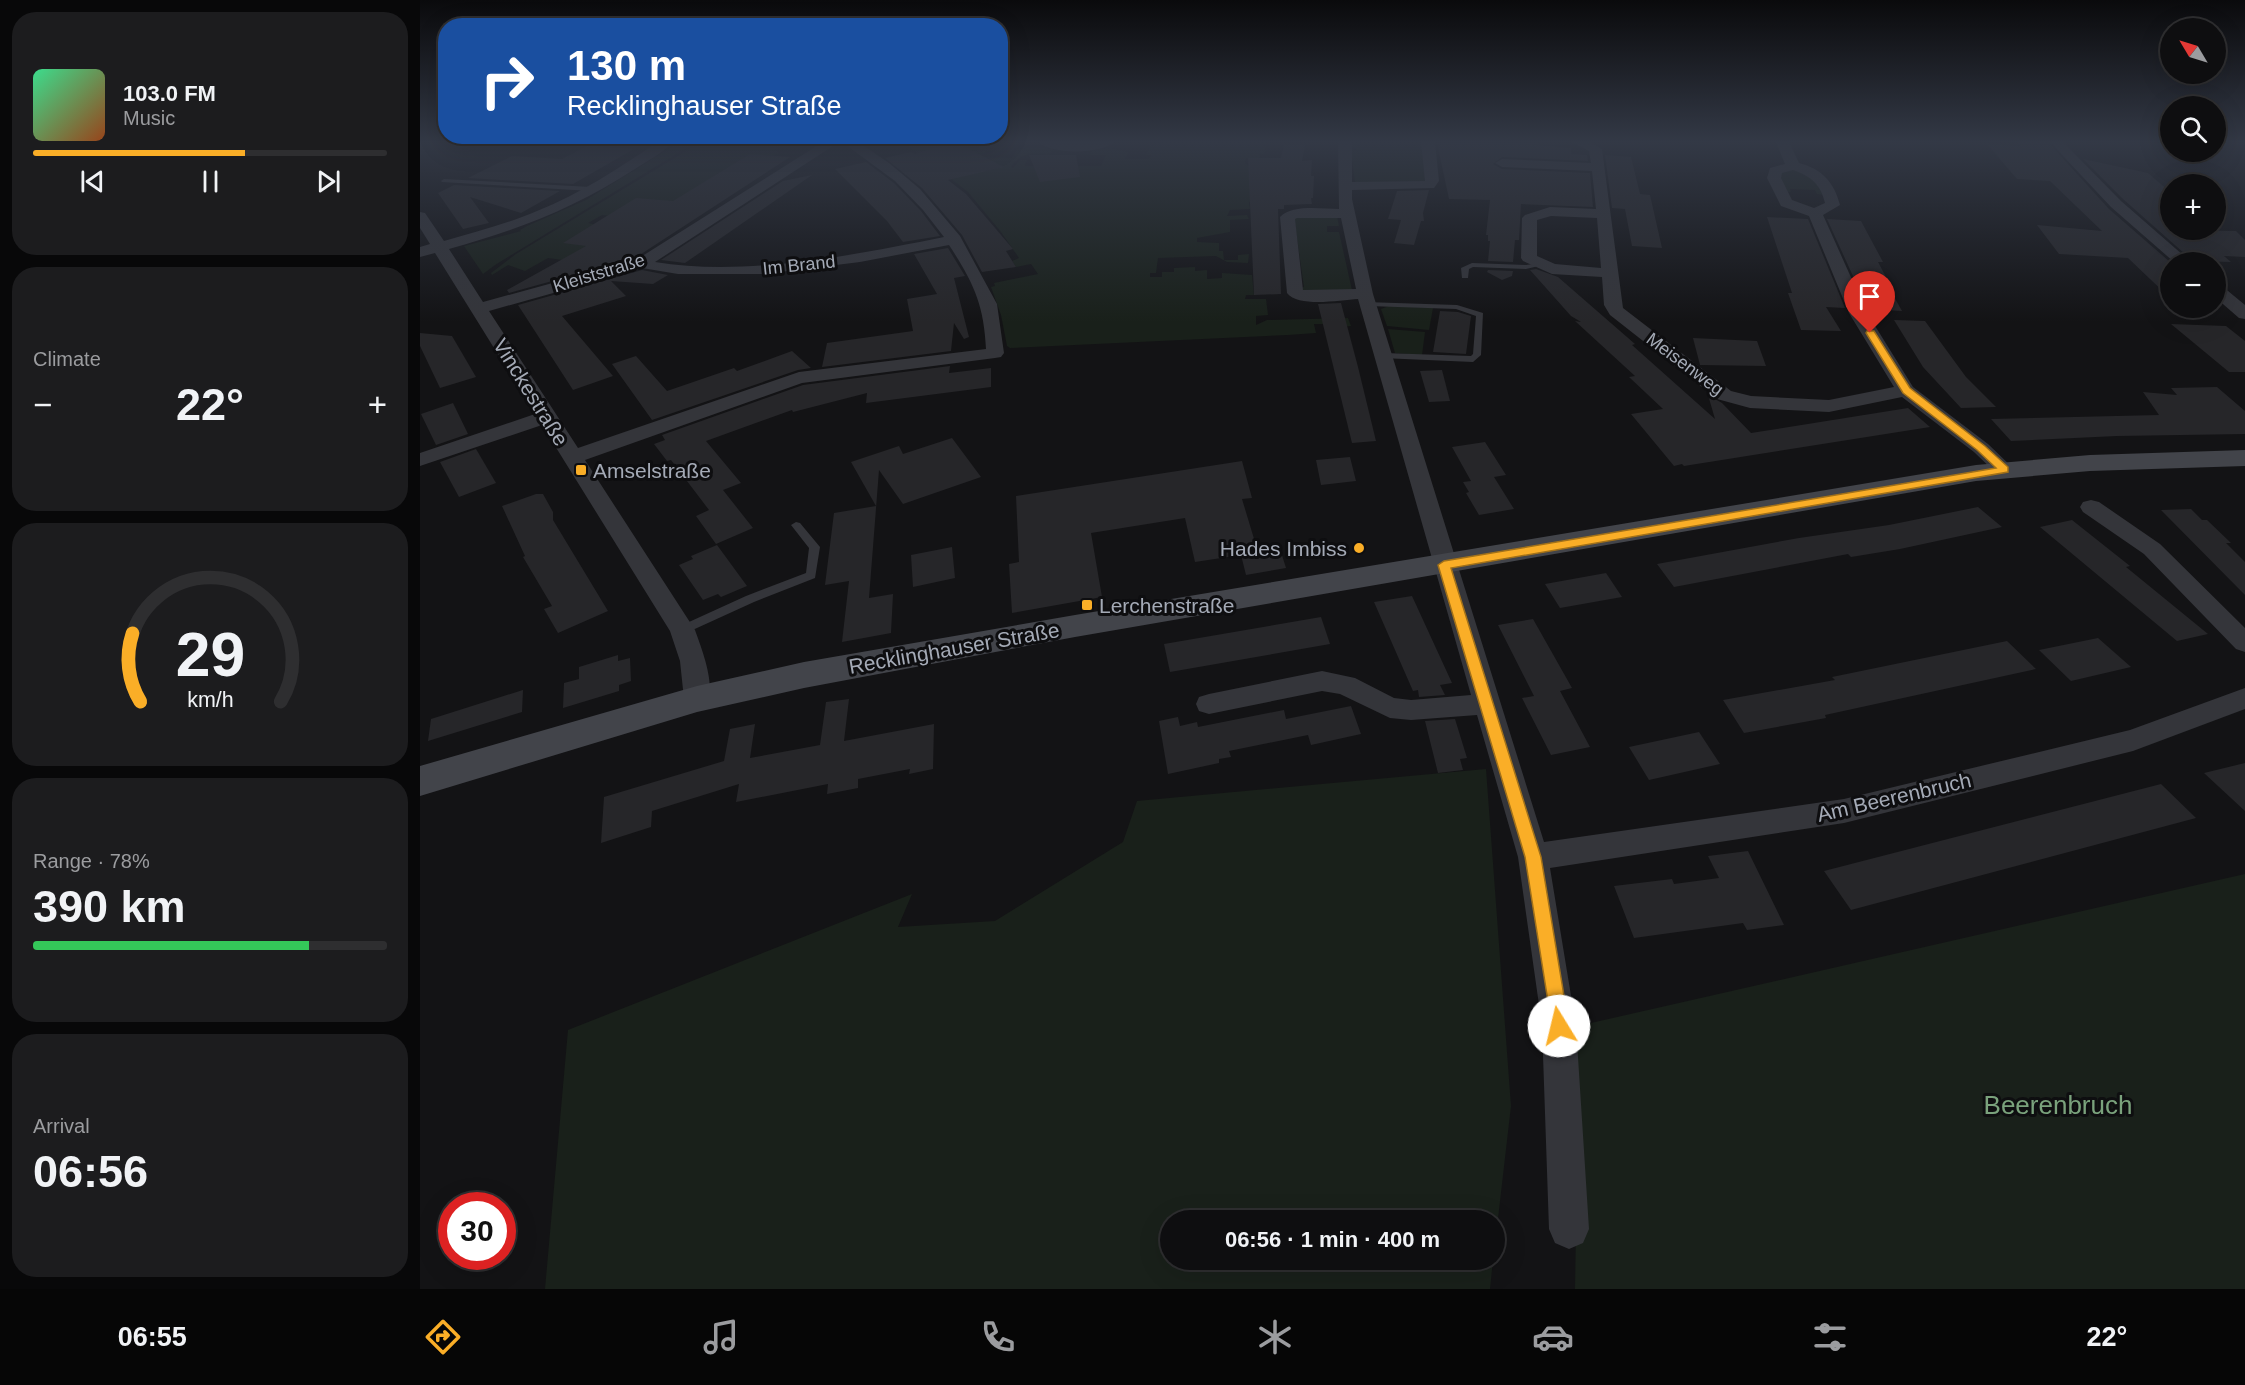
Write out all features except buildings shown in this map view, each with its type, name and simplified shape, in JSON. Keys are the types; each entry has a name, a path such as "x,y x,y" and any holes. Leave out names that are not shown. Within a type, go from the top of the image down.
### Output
{"main road":[{"name":"Recklinghauser Straße","path":"420,782 547,741 697,699 875,662 2004,470 2090,463 2245,458"}],"street":[{"path":"420,252 540,215 565,202"},
{"name":"Kleiststraße","path":"478,309 642,263 738,202"},
{"path":"573,458 799,378 995,353 986,297 954,239 936,213 925,202"},
{"path":"1346,202 1366,299 1533,857 1559,1026 1569,1229"},
{"name":"Meisenweg","path":"1602,202 1613,305 1617,311 1724,395 1750,402 1829,406 1906,390"},
{"path":"1786,202 1815,213 1833,205 1832,202"},
{"path":"2114,202 2171,252"},
{"path":"1603,214 1550,211 1530,218 1529,258 1539,265 1552,269 1609,273"},
{"path":"1347,213 1295,214 1287,217 1295,293 1306,297 1366,299"},
{"path":"1815,213 1858,313 1906,390 1981,448 2004,470"},
{"name":"Vinckestraße","path":"420,216 682,630 693,661 697,699"},
{"name":"Im Brand","path":"642,263 693,270 768,269 866,256 954,239"},
{"path":"2226,298 2245,314"},
{"path":"420,460 547,417"},
{"path":"2091,507 2152,549 2245,643"},
{"path":"1209,704 1322,681 1346,684 1390,708 1412,711 1486,704"},
{"name":"Am Beerenbruch","path":"1533,857 1844,811 2133,740 2245,698"}],"lane":[{"path":"1465,276 1465,267 1539,265"},
{"path":"1366,299 1457,307 1480,315 1477,355 1473,359 1384,356"},
{"path":"682,630 750,599 811,575 815,547 796,525"}],"green space":[{"path":"581,202 598,202 483,274 464,246 521,231 527,226"},
{"path":"602,202 668,202 611,216 602,215 588,223 597,225 599,265 548,258 525,271 508,265 492,275 491,273 516,254"},
{"path":"976,202 1249,202 1250,209 1230,210 1227,216 1247,215 1249,219 1230,220 1230,232 1197,238 1197,242 1219,243 1219,251 1223,251 1224,260 1238,260 1238,255 1249,254 1248,263 1227,262 1216,256 1158,258 1156,273 1150,273 1150,277 1162,277 1162,272 1174,272 1174,268 1195,267 1195,271 1207,270 1207,279 1222,278 1222,273 1252,275 1254,295 1246,295 1245,299 1266,299 1268,315 1256,316 1256,325 1267,320 1348,318 1351,326 1327,328 1326,324 1314,324 1316,333 1288,335 1010,348 1007,346 1001,315 991,287 995,286 994,283 1038,274 1031,264 1016,267 1012,261 1019,258"},
{"path":"1337,216 1339,226 1327,226 1327,232 1339,232 1352,290 1306,294 1298,288 1304,287 1294,217"},
{"path":"1389,306 1433,308 1429,330 1387,326 1381,309"},
{"path":"1388,329 1425,332 1422,355 1395,353"},
{"path":"1486,769 1511,1106 1499,1210 1160,1210 1160,1270 1492,1270 1490,1289 545,1289 568,1030 912,894 898,927 995,921 1123,842 1137,801"},
{"name":"Beerenbruch","path":"2245,874 2245,1289 1575,1289 1576,1229 1569,1028"}],"place":[{"name":"Amselstraße","path":"581,470"},
{"name":"Hades Imbiss","path":"1359,548"},
{"name":"Lerchenstraße","path":"1087,605"}],"route":[{"path":"1559,1026 1533,857 1444,565 2004,470 1981,448 1906,390 1870,333"}]}
